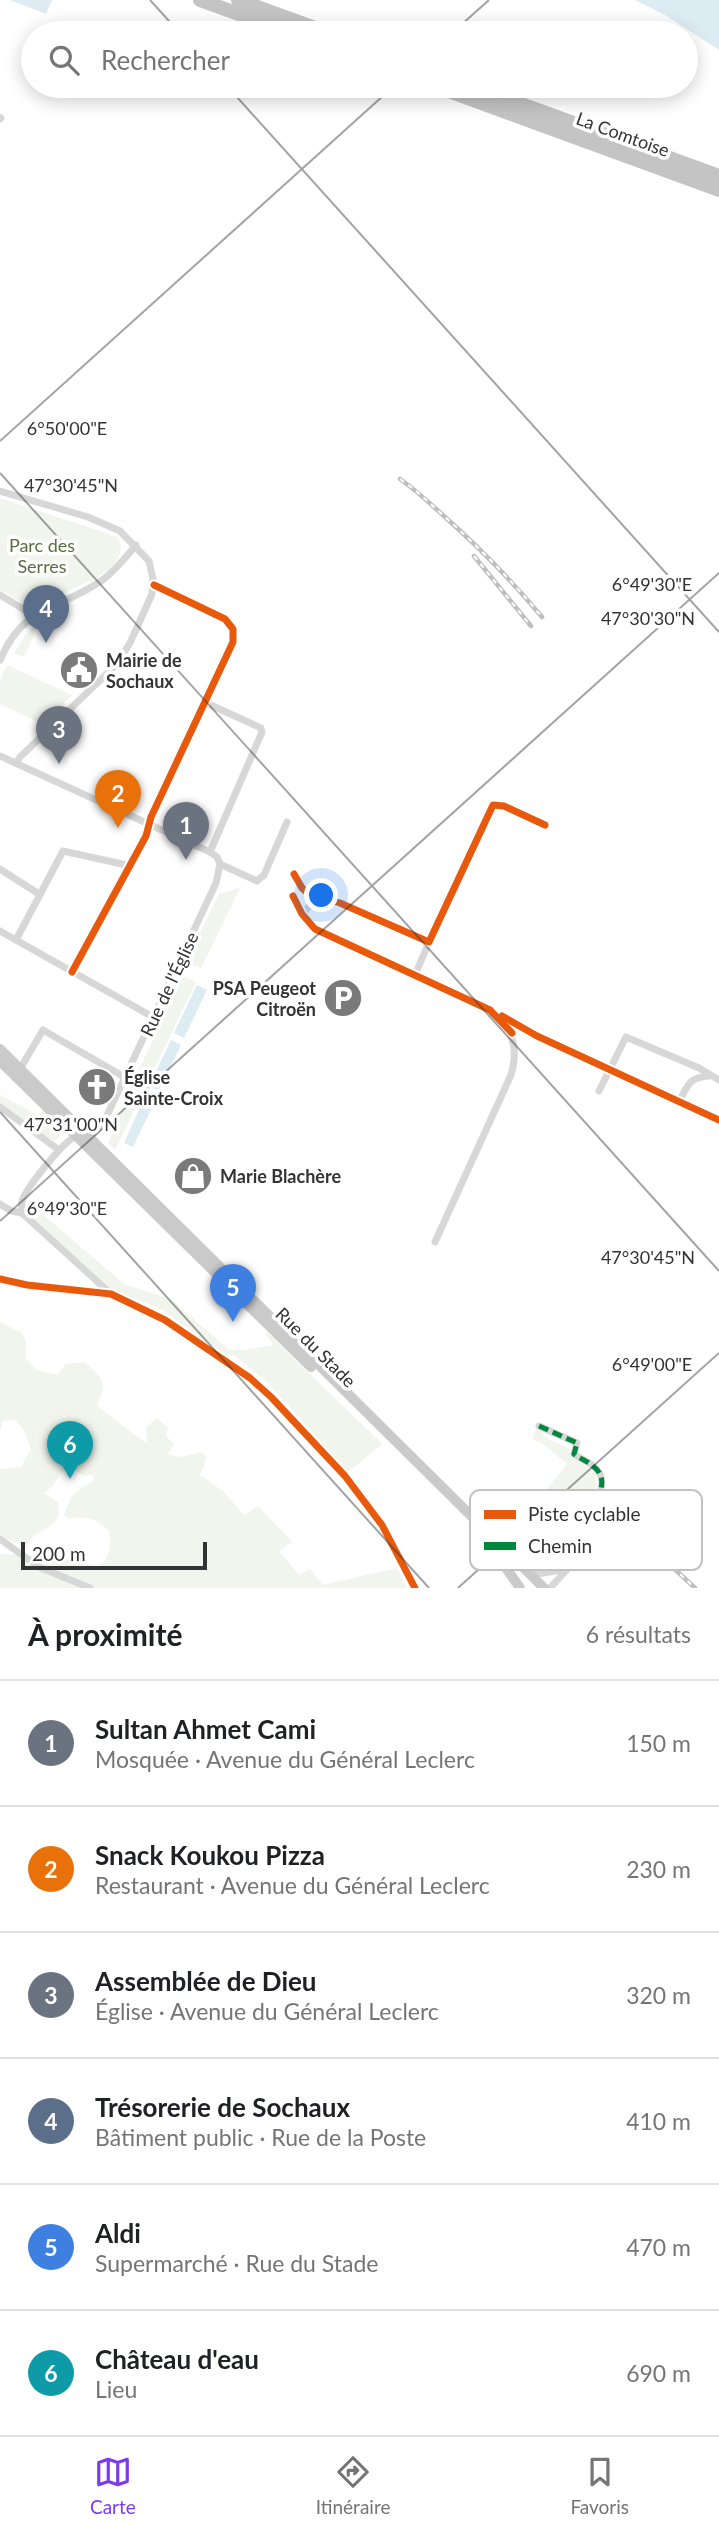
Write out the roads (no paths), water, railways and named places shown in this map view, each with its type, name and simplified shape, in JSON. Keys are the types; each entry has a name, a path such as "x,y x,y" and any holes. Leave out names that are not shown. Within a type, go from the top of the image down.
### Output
{"highway":[{"path":"190,0 256,21"},
{"path":"200,0 258,21"},
{"path":"240,1 296,21"},
{"name":"La Comtoise","path":"468,98 719,190"},
{"name":"La Comtoise","path":"505,98 719,176"}],"main road":[{"name":"Rue du Stade","path":"0,1049 444,1494"},
{"name":"Rue du Stade","path":"0,1061 444,1494"},
{"path":"444,1494 470,1522"},
{"path":"444,1494 470,1518"},
{"path":"507,1570 520,1588"},
{"path":"517,1570 535,1588"},
{"path":"526,1570 544,1588"}],"street":[{"path":"0,491 88,517 120,531 149,561 154,585 130,643 116,665 16,763"},
{"path":"0,660 10,639 31,616 102,580 136,545"},
{"path":"72,972 131,866 233,642 233,629 225,619 154,585"},
{"path":"0,595 31,616"},
{"path":"204,702 261,728 262,732 210,852"},
{"path":"0,756 215,854 220,864 257,881 264,875 287,822"},
{"path":"415,975 493,805 503,806 545,825"},
{"path":"16,940 63,851 131,866"},
{"name":"Rue de l'Église","path":"90,1137 103,1124 125,1078 216,883 220,864"},
{"path":"0,869 39,894"},
{"path":"294,874 309,894 340,903 429,942"},
{"path":"293,895 302,914 315,929 719,1120"},
{"path":"302,914 318,896"},
{"path":"0,931 153,1017"},
{"path":"435,1242 511,1075 514,1063 512,1033 490,1010"},
{"path":"20,1069 43,1030 125,1078"},
{"path":"599,1091 626,1037 699,1068 719,1080"},
{"path":"680,1102 688,1085 696,1077 710,1076"},
{"path":"0,1107 59,1150"},
{"path":"22,1213 22,1201 59,1150 76,1135 90,1137 92,1150"},
{"path":"0,1204 11,1211 22,1213 111,1294 144,1309 194,1338 271,1397 314,1441 376,1516 415,1588"},
{"path":"0,1279 27,1285 111,1294"},
{"path":"538,1426 577,1443 574,1454 594,1466 602,1477 601,1490"},
{"path":"0,1539 39,1567 90,1588"},
{"path":"531,1575 562,1570"},
{"path":"550,1588 567,1570"}],"railway":[{"path":"400,479 472,541 542,617"},
{"path":"474,556 531,626"},
{"path":"676,1570 695,1588"}],"place":[{"name":"Trésorerie de Sochaux","path":"46,643"},
{"name":"Mairie de Sochaux","path":"79,670"},
{"name":"Assemblée de Dieu","path":"59,764"},
{"name":"Snack Koukou Pizza","path":"118,828"},
{"name":"Sultan Ahmet Cami","path":"186,860"},
{"name":"PSA Peugeot Citroën","path":"343,998"},
{"name":"Église Sainte-Croix","path":"97,1087"},
{"name":"Marie Blachère","path":"193,1176"},
{"name":"Aldi","path":"233,1322"},
{"name":"Château d'eau","path":"70,1479"}],"park label":[{"name":"Parc des Serres","path":"42,555"}]}
